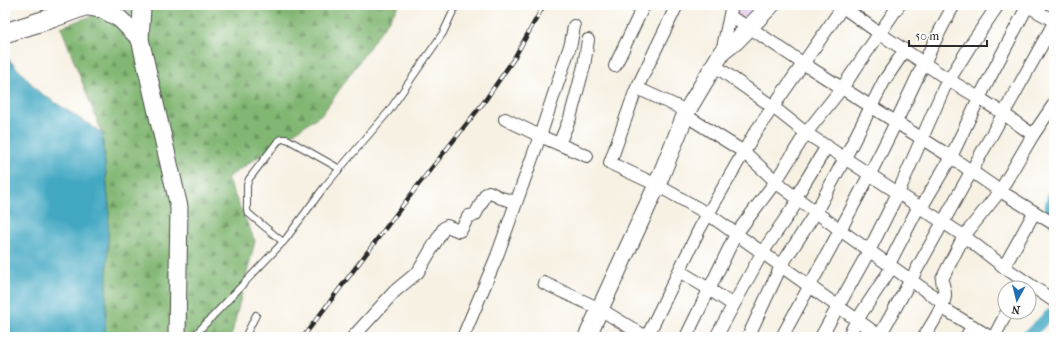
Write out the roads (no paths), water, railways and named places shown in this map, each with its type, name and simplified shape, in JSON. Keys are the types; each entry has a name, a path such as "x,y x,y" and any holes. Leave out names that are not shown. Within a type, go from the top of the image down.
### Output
{"main road":[{"path":"143,5 140,39 180,207 177,337"},
{"path":"587,337 657,185 686,113 718,59 772,5"},
{"path":"5,33 85,6 102,9 120,19 140,39"}],"street":[{"path":"615,66 644,5"},
{"path":"677,5 637,88 610,163 657,185 708,214 838,306 857,320 880,337 910,280 1054,22 1027,5 979,98 951,157 920,207 890,265 857,320 848,337"},
{"path":"686,337 736,234 776,181 806,132 842,88 899,5"},
{"path":"821,337 869,251 898,193 944,88 998,5"},
{"path":"544,283 600,309 647,337 700,228 754,134 843,6 904,50 1004,114 1033,135"},
{"path":"782,337 870,175 943,24 949,7"},
{"path":"732,8 749,27 1053,224"},
{"path":"732,8 718,59 773,107 806,132 964,236 1004,267 1017,280"},
{"path":"463,337 497,256 540,136 571,43 574,26"},
{"path":"559,144 570,118 584,66 588,40"},
{"path":"748,337 781,266 816,212 884,81 904,50"},
{"path":"637,88 686,113 744,152 776,181 816,212 890,265 942,305 990,337"},
{"path":"924,337 942,305 945,295 942,279 964,236 1000,191 1033,135 1054,104"},
{"path":"505,119 540,136 588,156"},
{"path":"716,337 762,253 798,198 827,146"},
{"path":"353,337 395,290 418,272 445,227 447,226 459,231 461,230 468,217 475,215 489,192 503,199 516,202"},
{"path":"1004,267 1034,213"},
{"path":"679,271 733,305"},
{"path":"1037,292 1054,301"},
{"path":"994,337 1002,320"},
{"path":"966,337 973,326"}],"lane":[{"path":"192,337 283,242 325,186 389,111 443,33 456,5"},
{"path":"283,242 248,213 247,185 249,178 256,168 278,141 287,139 340,169"},
{"path":"245,337 256,315"}],"water":[{"path":"5,55 39,92 102,133 109,207 105,337 5,337"}],"waterway":[{"path":"1054,191 1050,206 1054,222"},
{"path":"1026,337 1054,311"}],"railway":[{"path":"303,337 419,184 484,102 513,60 544,5"}]}
